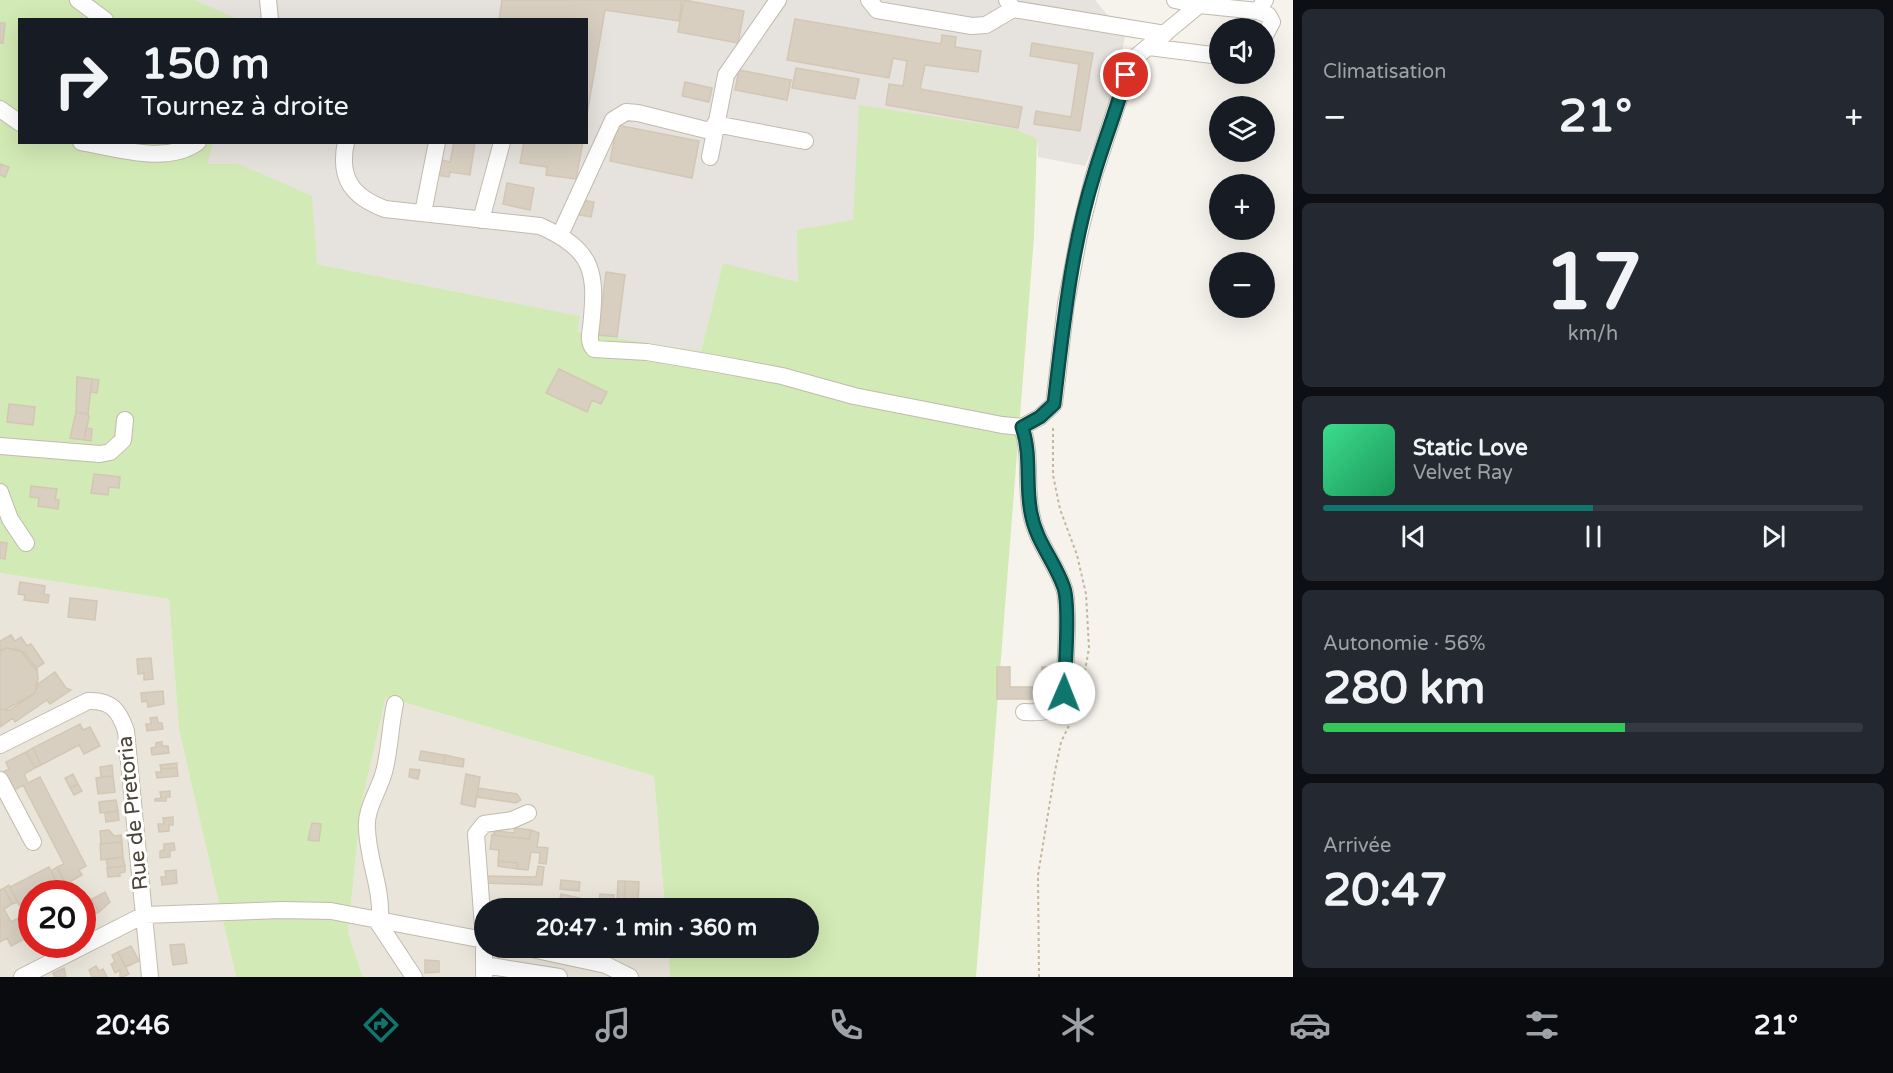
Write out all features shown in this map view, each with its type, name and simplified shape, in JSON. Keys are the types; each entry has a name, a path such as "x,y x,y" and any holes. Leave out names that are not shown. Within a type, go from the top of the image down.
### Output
{"street":[{"path":"78,0 102,18"},
{"path":"710,157 726,75 778,0"},
{"path":"868,0 877,10 908,7 972,26 986,25 1010,4 1165,34"},
{"path":"1175,0 1199,5 1262,5 1270,18"},
{"path":"346,144 348,182 356,193 368,202 386,209 540,226 560,235 588,264 595,288 590,340 594,349 647,352 728,366 909,407 1022,427 1040,417 1054,404 1066,304 1094,175 1130,65 1199,5"},
{"path":"1149,47 1209,55"},
{"path":"0,109 18,122"},
{"path":"560,235 613,120 626,112 805,141"},
{"path":"94,144 168,155 183,152 195,144"},
{"path":"423,213 437,144"},
{"path":"481,220 501,144"},
{"path":"0,446 100,454 110,452 123,440 126,420"},
{"path":"1022,427 1028,444 1030,512 1038,541 1055,566 1065,591 1064,693 1061,702 1054,709 1041,713 1024,712"},
{"path":"0,492 10,519 26,543"},
{"name":"Rue de Pretoria","path":"0,745 88,700 102,700 113,705 121,716 126,731 150,977"},
{"path":"395,704 385,769 377,795 368,811 366,827 381,902 378,919 414,977"},
{"path":"0,780 33,842"},
{"path":"481,898 476,834 484,824 512,820 528,813"},
{"path":"32,975 144,915 283,910 331,911 474,938"},
{"path":"578,958 606,964 630,977"},
{"path":"484,971 559,977"}],"shaded area":[{"path":"195,0 1095,0 1125,36 1112,105 1085,166 1038,157 1037,139 853,221 798,282 723,264 701,351 577,332 579,316 317,264 239,164 206,164 213,144 588,144 588,18 233,18"},
{"path":"0,573 169,599 179,730 236,977 0,977"},
{"path":"386,697 654,776 664,898 474,898 474,958 669,958 670,977 363,977 348,932 361,806"}],"green space":[{"path":"0,0 195,0 235,18 18,18 18,144 213,144 207,164 239,164 312,196 317,264 580,316 577,332 701,351 723,263 798,282 797,230 853,220 859,105 1015,129 1037,139 1034,237 976,977 670,977 669,958 819,958 819,898 664,898 654,776 386,697 361,806 348,932 363,977 236,977 179,730 169,599 0,573"}],"building":[{"path":"502,0 682,0 679,21 605,10 588,108 588,18 499,18"},
{"path":"684,0 744,11 738,43 678,32"},
{"path":"795,19 941,44 942,35 956,37 955,47 981,51 978,72 925,65 920,89 1022,107 1018,128 886,105 889,84 903,86 907,61 893,58 889,78 787,60"},
{"path":"0,23 5,23 3,43 0,43"},
{"path":"1032,43 1093,53 1080,131 1034,124 1036,111 1071,117 1079,64 1030,56"},
{"path":"796,68 859,79 855,99 792,88"},
{"path":"739,70 791,80 787,100 735,90"},
{"path":"685,82 712,88 709,102 682,96"},
{"path":"617,125 699,141 692,178 610,161"},
{"path":"454,144 475,144 470,175 450,172 449,177 436,175 438,159 450,162"},
{"path":"524,144 583,144 576,179 546,175 547,167 520,163"},
{"path":"0,164 9,167 5,177 0,175"},
{"path":"507,183 534,188 530,210 503,204"},
{"path":"582,200 594,202 591,217 579,215"},
{"path":"606,272 625,275 617,337 598,335"},
{"path":"559,369 607,392 601,404 592,400 587,412 546,393"},
{"path":"77,377 92,379 88,414 76,412"},
{"path":"92,379 99,380 97,393 91,392"},
{"path":"9,404 35,407 33,425 7,422"},
{"path":"76,412 88,414 89,417 84,440 70,438"},
{"path":"86,428 92,429 91,441 84,440"},
{"path":"94,474 120,477 119,488 109,487 108,495 91,493"},
{"path":"31,486 57,489 55,499 59,500 58,509 38,506 39,498 30,497"},
{"path":"0,542 7,543 5,559 0,558"},
{"path":"20,582 45,586 44,594 49,595 48,603 24,600 25,595 18,594"},
{"path":"70,598 97,601 95,620 68,617"},
{"path":"11,635 15,641 21,637 27,646 31,644 44,663 35,669 20,650 6,648 0,651 0,641"},
{"path":"6,648 24,652 37,668 38,679 35,693 5,710 0,709 0,651"},
{"path":"151,658 153,679 144,680 144,673 138,674 137,659"},
{"path":"997,667 1010,667 1010,687 1041,687 1042,667 1056,667 1054,699 997,699"},
{"path":"55,672 66,688 71,690 50,704 47,700 15,722 13,718 0,727 0,709 10,710 35,693 38,684"},
{"path":"163,691 164,704 148,707 147,701 142,702 141,693"},
{"path":"157,717 163,729 147,731 146,724 151,724 150,718"},
{"path":"80,724 83,730 90,727 100,746 84,754 79,745 41,765 33,748"},
{"path":"162,742 162,746 168,746 169,753 152,755 151,748 156,747 156,743"},
{"path":"33,748 41,765 35,768 26,752"},
{"path":"421,751 445,755 444,764 419,760"},
{"path":"26,752 35,768 24,774 28,783 40,777 86,866 79,870 82,875 73,880 64,880 57,867 64,864 23,785 13,791 3,772 9,769 6,762"},
{"path":"445,755 464,759 463,767 444,764"},
{"path":"177,763 177,768 161,769 160,765"},
{"path":"112,765 113,776 101,777 100,767"},
{"path":"177,768 178,776 157,778 156,772 161,772 161,769"},
{"path":"410,769 420,770 418,779 409,777"},
{"path":"73,774 78,784 70,788 65,778"},
{"path":"466,774 480,777 475,807 461,804"},
{"path":"113,776 115,792 98,794 96,778"},
{"path":"78,784 82,791 74,795 70,788"},
{"path":"478,788 517,794 521,800 516,803 477,797"},
{"path":"170,791 170,797 166,797 166,801 155,801 161,798 160,792"},
{"path":"116,800 118,811 100,813 99,802"},
{"path":"118,811 119,820 106,822 105,813"},
{"path":"173,817 173,825 169,825 169,831 159,832 158,824 164,824 163,818"},
{"path":"312,823 321,824 319,841 308,840"},
{"path":"515,828 531,830 529,839 492,835 496,831 514,833"},
{"path":"109,830 114,836 121,835 122,842 101,844 100,831"},
{"path":"531,830 539,833 537,847 548,848 546,864 539,863 540,853 531,852 528,870 517,869 518,863 498,861 499,850 490,849 492,835 529,839"},
{"path":"122,842 123,857 101,860 100,844"},
{"path":"174,843 175,850 170,851 170,857 160,858 160,851 164,850 164,844"},
{"path":"123,857 125,866 108,868 106,859"},
{"path":"498,861 518,863 517,869 498,866"},
{"path":"125,866 125,872 120,873 120,876 108,877 107,868"},
{"path":"538,866 544,867 542,885 485,883 486,876 536,877"},
{"path":"49,867 56,880 24,880"},
{"path":"57,867 64,880 56,880 51,871"},
{"path":"176,870 177,883 162,885 161,877 166,877 165,871"},
{"path":"561,880 580,882 579,891 560,889"},
{"path":"618,881 625,881 624,898 617,898"},
{"path":"625,881 639,882 638,898 624,898"},
{"path":"18,883 18,903 10,887"},
{"path":"9,885 18,902 12,904 4,888"},
{"path":"4,888 12,904 4,909 11,922 18,918 18,942 11,946 7,938 0,942 0,890"},
{"path":"105,892 110,902 99,912 96,906 96,897"},
{"path":"561,894 580,898 560,898"},
{"path":"600,894 614,895 614,898 599,898"},
{"path":"184,944 187,963 173,965 170,945"},
{"path":"131,946 139,961 126,967 118,952"},
{"path":"118,952 129,974 123,977 120,977 120,970 115,973 111,964 115,962 112,955"},
{"path":"425,960 439,961 439,972 425,973"},
{"path":"96,966 99,971 103,969 107,977 92,977 89,970"},
{"path":"64,968 66,977 55,977 53,973"}],"route":[{"path":"1064,693 1065,591 1055,566 1038,541 1030,512 1028,444 1022,427 1040,417 1054,404 1066,304 1079,235 1094,175 1119,105 1126,75"}]}
